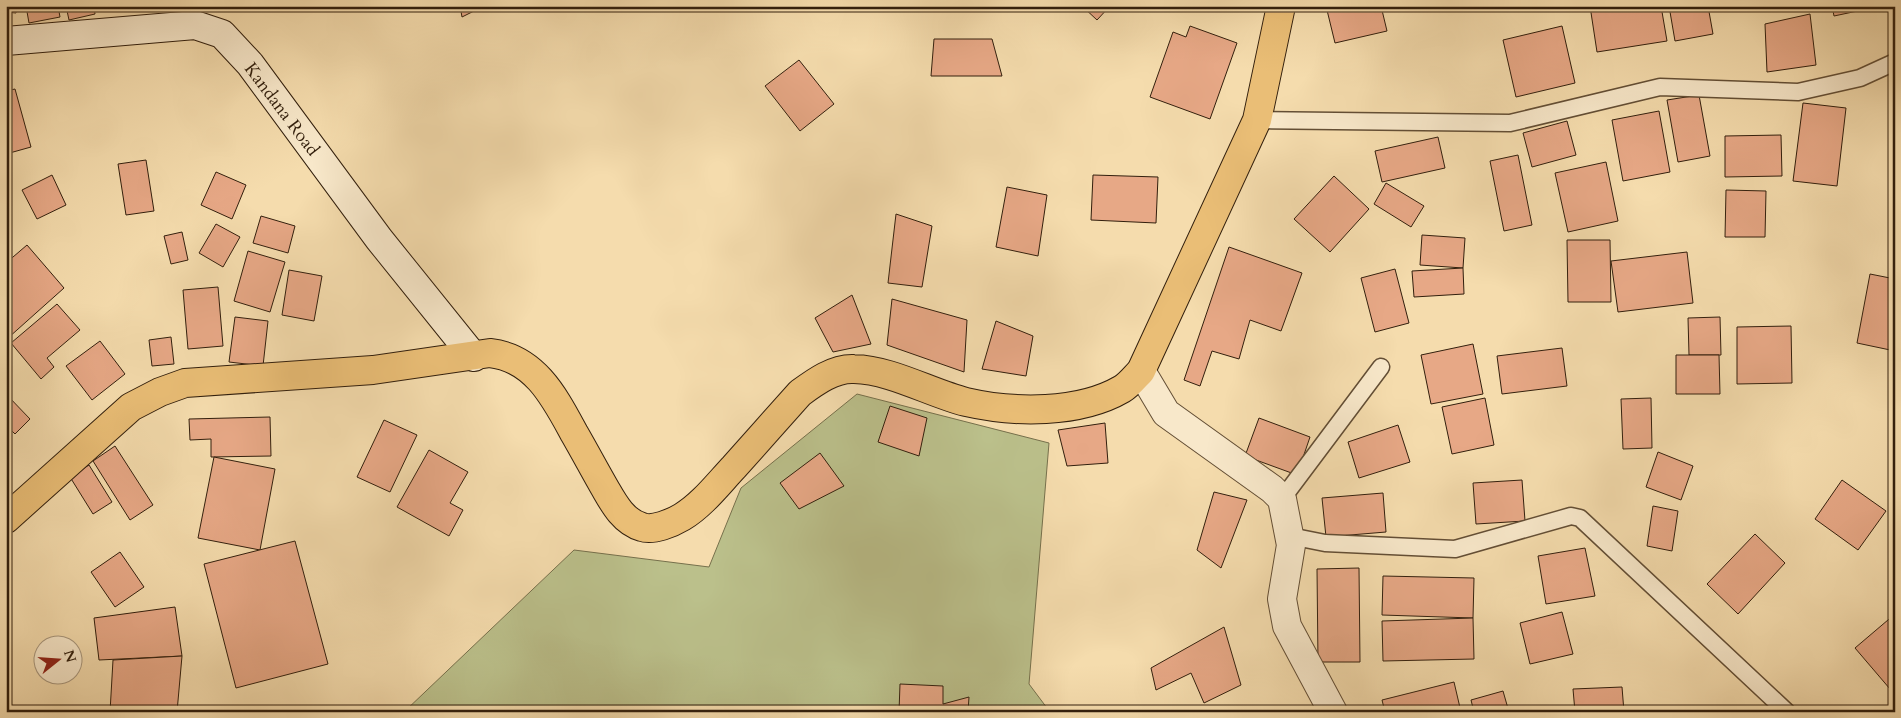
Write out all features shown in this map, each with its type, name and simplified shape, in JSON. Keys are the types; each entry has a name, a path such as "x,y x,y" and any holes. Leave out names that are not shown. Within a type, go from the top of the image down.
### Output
{"main road":[{"path":"6,519 131,406 185,382 373,370 474,357 490,353 501,354 515,360 545,384 613,503 626,519 643,528 660,526 682,517 709,495 800,393 817,380 835,373 852,369 876,372 966,402 1022,410 1051,408 1094,401 1123,388 1141,371 1257,120 1282,6"}],"street":[{"name":"Kandana Road","path":"6,41 195,25 222,34 250,64 379,239 474,357"},
{"path":"1141,371 1166,414 1272,489 1282,499 1292,544 1282,599 1287,626 1334,712"}],"lane":[{"path":"1257,120 1510,123 1660,87 1798,92 1860,78 1895,62"},
{"path":"1282,499 1381,367"},
{"path":"1290,536 1325,543 1456,549 1571,516 1580,518 1788,712"}],"green space":[{"path":"857,394 1049,443 1029,684 1050,712 404,712 574,550 709,567 741,488"}],"building":[{"path":"6,6 17,6 16,13 6,12"},
{"path":"26,6 58,6 60,17 29,23"},
{"path":"66,6 94,6 95,14 69,20"},
{"path":"460,6 484,6 462,17"},
{"path":"1082,6 1110,6 1097,20"},
{"path":"1326,6 1381,6 1387,31 1335,43"},
{"path":"1590,6 1661,6 1667,41 1597,52"},
{"path":"1669,6 1708,6 1713,34 1675,41"},
{"path":"1832,6 1866,6 1867,9 1834,16"},
{"path":"1810,14 1816,65 1767,72 1765,24"},
{"path":"1190,26 1237,43 1210,119 1150,97 1173,32 1186,37"},
{"path":"1562,26 1575,83 1516,97 1503,40"},
{"path":"934,39 992,39 1002,76 931,76"},
{"path":"799,60 834,104 800,131 765,86"},
{"path":"15,89 31,147 6,154 6,91"},
{"path":"1699,95 1710,156 1678,162 1667,100"},
{"path":"1803,103 1846,108 1837,186 1793,181"},
{"path":"1659,111 1670,172 1623,181 1612,120"},
{"path":"1567,121 1576,155 1532,167 1523,133"},
{"path":"1781,135 1782,176 1725,177 1725,136"},
{"path":"1438,137 1445,168 1382,182 1375,151"},
{"path":"1518,155 1532,225 1504,231 1490,161"},
{"path":"146,160 154,211 126,215 118,164"},
{"path":"1606,162 1618,221 1568,232 1555,173"},
{"path":"216,172 246,185 232,219 201,205"},
{"path":"52,175 66,205 37,219 22,190"},
{"path":"1093,175 1158,177 1156,223 1091,220"},
{"path":"1334,176 1369,209 1330,252 1294,219"},
{"path":"1386,183 1424,206 1411,227 1374,204"},
{"path":"1007,187 1047,195 1038,256 996,247"},
{"path":"1726,190 1766,191 1765,237 1725,237"},
{"path":"896,214 932,226 922,287 888,283"},
{"path":"261,216 295,226 288,253 253,243"},
{"path":"216,224 240,237 223,267 199,253"},
{"path":"182,232 188,260 171,264 164,236"},
{"path":"1422,235 1465,238 1463,268 1420,265"},
{"path":"1567,240 1610,240 1611,302 1568,302"},
{"path":"27,245 64,288 8,338 6,335 6,263"},
{"path":"1229,247 1302,273 1281,331 1250,320 1239,359 1212,351 1200,386 1184,380"},
{"path":"248,251 285,262 270,312 234,301"},
{"path":"1687,252 1693,303 1618,312 1611,261"},
{"path":"1463,268 1464,294 1414,297 1412,271"},
{"path":"1395,269 1409,323 1375,332 1361,278"},
{"path":"289,270 322,276 314,321 282,315"},
{"path":"1870,274 1895,279 1895,351 1857,343"},
{"path":"218,287 223,346 188,349 183,290"},
{"path":"852,295 871,344 833,352 815,318"},
{"path":"892,299 967,320 964,372 887,345"},
{"path":"57,304 80,330 47,358 54,367 41,379 11,343"},
{"path":"235,317 268,321 263,366 229,362"},
{"path":"1720,317 1721,355 1689,355 1688,318"},
{"path":"996,321 1033,336 1026,376 982,369"},
{"path":"1791,326 1792,383 1737,384 1737,327"},
{"path":"171,337 174,364 152,366 149,340"},
{"path":"100,341 125,374 92,400 66,366"},
{"path":"1473,344 1483,394 1431,404 1421,355"},
{"path":"1562,348 1567,386 1502,394 1497,356"},
{"path":"1676,355 1719,355 1720,394 1676,394"},
{"path":"6,394 30,419 15,434 6,425"},
{"path":"1485,398 1494,445 1452,454 1442,407"},
{"path":"1651,398 1652,448 1623,449 1621,399"},
{"path":"890,406 927,418 919,456 878,442"},
{"path":"270,417 271,456 211,457 211,439 190,440 189,419"},
{"path":"1259,418 1310,437 1297,475 1245,456"},
{"path":"384,420 417,435 390,492 357,477"},
{"path":"1105,423 1108,463 1067,466 1058,430"},
{"path":"1398,425 1410,462 1359,478 1348,442"},
{"path":"115,446 153,505 130,520 93,461"},
{"path":"429,450 468,472 450,503 463,510 449,536 397,507"},
{"path":"1658,452 1693,466 1681,500 1646,487"},
{"path":"820,453 844,486 799,509 780,483"},
{"path":"214,457 275,469 260,550 198,538"},
{"path":"89,465 112,502 93,514 70,477"},
{"path":"1522,480 1525,521 1476,524 1473,483"},
{"path":"1842,480 1886,511 1858,550 1815,519"},
{"path":"1214,492 1247,500 1221,568 1197,550"},
{"path":"1383,493 1386,532 1326,537 1322,498"},
{"path":"1653,506 1678,511 1672,551 1647,546"},
{"path":"1755,534 1785,563 1738,614 1707,584"},
{"path":"295,541 328,664 236,688 204,564"},
{"path":"1585,548 1595,596 1546,604 1538,556"},
{"path":"120,552 144,587 115,607 91,572"},
{"path":"1359,568 1360,662 1318,662 1317,569"},
{"path":"1383,576 1474,578 1473,618 1382,615"},
{"path":"175,607 182,656 99,660 94,618"},
{"path":"1562,612 1573,654 1530,664 1520,623"},
{"path":"1895,614 1895,684 1890,689 1855,648"},
{"path":"1473,618 1474,659 1383,661 1382,621"},
{"path":"1224,627 1241,685 1204,703 1191,673 1156,690 1151,668"},
{"path":"182,656 177,712 110,712 113,660"},
{"path":"1454,682 1461,712 1385,712 1382,700"},
{"path":"900,684 943,686 943,704 969,697 968,712 899,712"},
{"path":"1622,687 1624,712 1575,712 1573,689"},
{"path":"1503,691 1509,712 1474,712 1471,700"}]}
